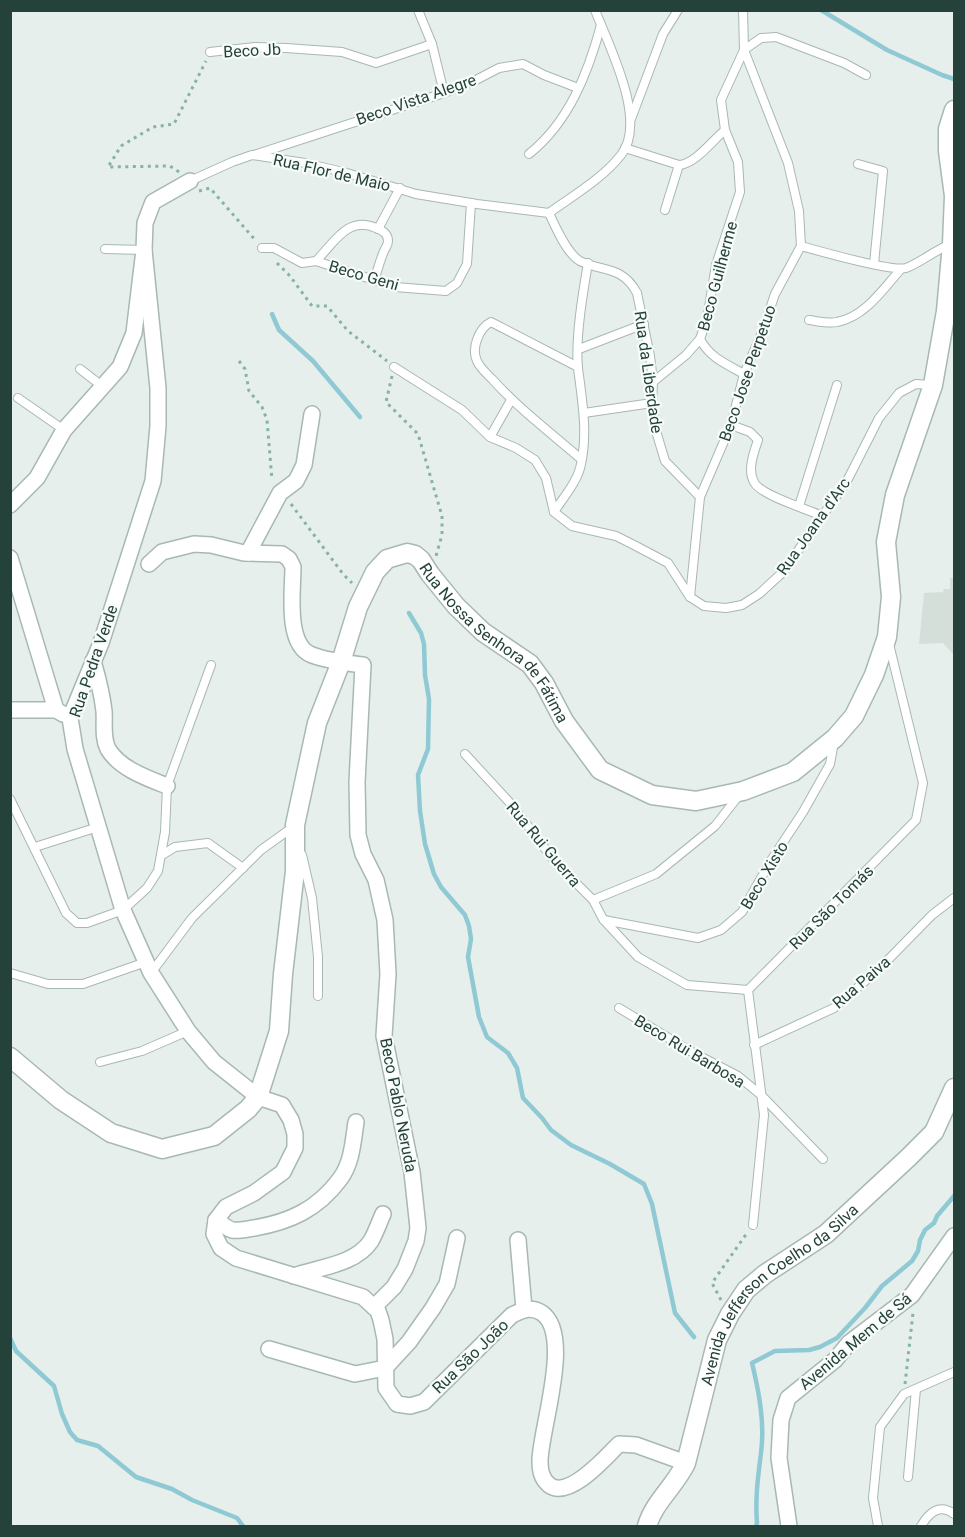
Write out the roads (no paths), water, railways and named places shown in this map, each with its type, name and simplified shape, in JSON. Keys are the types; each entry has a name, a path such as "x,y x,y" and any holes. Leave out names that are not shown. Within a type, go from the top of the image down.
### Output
{"street":[{"name":"Rua Nossa Senhora de Fátima","path":"10,1057 61,1100 111,1133 162,1149 214,1136 248,1109 258,1097 279,1030 294,871 295,825 317,723 341,662 358,607 375,572 387,559 406,553 422,560 430,574 456,606 483,632 530,664 544,683 564,721 600,770 652,795 696,801 743,791 793,772 835,738 854,716 874,675 887,638 891,597 886,542 895,495 933,385 946,311 952,244 954,180 948,152 948,129 954,110"},
{"name":"Rua Flor de Maio","path":"10,504 37,478 64,430 120,367 134,333 145,223 153,202 190,181"},
{"name":"Rua Pedra Verde","path":"144,250 158,388 158,426 153,481 101,643 70,718 75,749 123,910 148,968 188,1031 214,1062 258,1097"},
{"path":"248,553 280,493 296,481 304,465 312,414"},
{"path":"149,564 162,552 194,544 211,545 248,553 282,554 289,559 293,567 293,630 301,648 310,655 341,662"},
{"path":"10,558 56,710"},
{"path":"93,661 101,688 104,733 108,749 125,766 167,786"},
{"name":"Beco Pablo Neruda","path":"341,662 363,665 357,782 358,835 363,854 376,880 385,920 388,974 384,1036 412,1172 418,1228 416,1241 405,1269 394,1287 374,1307"},
{"path":"10,710 56,710 70,718"},
{"name":"Avenida Jefferson Coelho da Silva","path":"647,1527 657,1506 678,1479 686,1463 717,1340 746,1290 765,1274 826,1234 934,1132 954,1088"},
{"path":"258,1097 282,1105 291,1120 295,1134 295,1149 283,1172 254,1192 226,1206 216,1220 214,1234 221,1248 236,1258 363,1297 374,1307"},
{"path":"216,1220 229,1229 238,1231 287,1221 308,1210 341,1178 351,1157 356,1122"},
{"path":"294,1276 355,1256 370,1243 383,1214"},
{"name":"Avenida Mem de Sá","path":"789,1527 779,1458 781,1419 788,1398 835,1360 849,1343 912,1295 954,1236"},
{"path":"269,1349 355,1374 385,1368 421,1325 447,1284 457,1238"},
{"path":"518,1240 524,1309"},
{"name":"Rua São João","path":"374,1307 378,1311 383,1330 386,1388 397,1404 410,1406 424,1402 512,1315 524,1309 535,1309 547,1317 555,1344 554,1381 540,1459 542,1477 551,1486 560,1489 572,1485 592,1471 619,1443 636,1445 686,1463"}],"lane":[{"path":"418,10 432,44 444,93"},
{"path":"549,213 607,170 624,153 632,126 628,94 595,10"},
{"path":"631,120 663,34 678,10"},
{"path":"743,10 744,50 788,163 799,211 801,246 901,269 935,250 952,244"},
{"path":"528,154 562,120 578,88 601,25"},
{"path":"744,50 761,38 776,37 844,63 866,75"},
{"name":"Beco Jb","path":"210,52 255,47 286,48 342,52 376,63 432,44"},
{"name":"Beco Guilherme","path":"653,382 686,355 700,339 706,319 716,265 740,192 738,162 725,130 721,100 744,50"},
{"name":"Beco Vista Alegre","path":"252,155 444,93 499,68 523,64 578,88"},
{"path":"625,148 679,165 695,160 725,130"},
{"name":"Rua Flor de Maio","path":"190,181 252,155 305,163 416,194 549,213"},
{"path":"858,164 883,171 874,264"},
{"path":"665,210 679,165"},
{"path":"378,229 400,188"},
{"name":"Beco Geni","path":"262,248 274,248 302,263 316,261 395,287 446,291 457,283 467,264 471,203"},
{"name":"Rua da Liberdade","path":"549,213 568,247 579,261 616,272 632,284 644,324 653,382 652,403 656,431 665,461 700,497"},
{"path":"316,261 345,231 364,223 386,234 388,244 381,258 375,280"},
{"name":"Beco Jose Perpetuo","path":"700,497 731,425 744,374 775,294 801,246"},
{"path":"105,249 144,250"},
{"path":"554,512 581,465 584,413 578,367 583,289 588,263"},
{"path":"809,320 836,323 859,314 901,269"},
{"path":"578,367 491,322 485,325 474,352 477,363 511,400 581,459"},
{"path":"579,349 644,324"},
{"path":"700,339 714,358 744,374"},
{"path":"394,367 462,410 490,437 516,448 535,460 546,478 554,512 572,526 615,536 668,563 690,597"},
{"path":"80,369 102,386"},
{"name":"Rua Joana d'Arc","path":"690,597 704,606 726,608 742,605 759,594 783,573 847,481 879,418 899,393 916,384 933,385"},
{"path":"799,506 837,385"},
{"path":"18,398 64,430"},
{"path":"490,437 511,400"},
{"path":"584,413 652,403"},
{"path":"731,425 750,432 758,440 751,471 754,483 763,491 822,516"},
{"path":"690,597 700,497"},
{"name":"Rua São Tomás","path":"748,990 916,820 923,783 887,638"},
{"path":"10,800 66,913 77,923 87,923 123,910 147,888 158,871 162,855 167,786 211,665"},
{"name":"Beco Xisto","path":"603,920 698,938 721,930 742,912 770,862 803,812 830,764 835,738"},
{"name":"Rua Rui Guerra","path":"465,754 511,804 556,863 593,900 656,874 715,826 743,791"},
{"path":"10,974 48,984 83,984 148,968 192,918 261,850 295,825 312,898 318,957 318,996"},
{"path":"35,847 98,827"},
{"path":"162,855 175,847 208,843 243,868"},
{"name":"Rua Paiva","path":"754,1045 834,1008 879,969 932,915 954,898"},
{"path":"593,900 603,920 638,957 687,985 748,990 764,1115 753,1225"},
{"name":"Beco Rui Barbosa","path":"619,1008 738,1076 761,1095 823,1159"},
{"path":"100,1062 142,1051 188,1031"},
{"path":"878,1527 873,1498 880,1427 904,1394 954,1372"},
{"path":"908,1478 916,1389"},
{"path":"921,1527 929,1514 936,1510 948,1509 954,1514"}],"waterway":[{"path":"821,10 887,50 954,79"},
{"path":"272,314 279,330 313,361 360,417"},
{"path":"409,613 421,633 424,644 425,675 429,699 428,749 418,775 425,844 434,874 441,887 465,915 469,926 471,939 468,957 479,1017 487,1037 508,1053 517,1068 523,1098 551,1130 571,1145 644,1184 652,1204 675,1313 694,1337"},
{"path":"756,1526 762,1419 752,1363 775,1351 809,1350 837,1338 882,1286 912,1261 925,1230 934,1223 954,1196"},
{"path":"10,1338 16,1351 54,1386 62,1414 70,1432 77,1440 98,1446 136,1477 172,1489 192,1500 237,1518 243,1526"}]}
